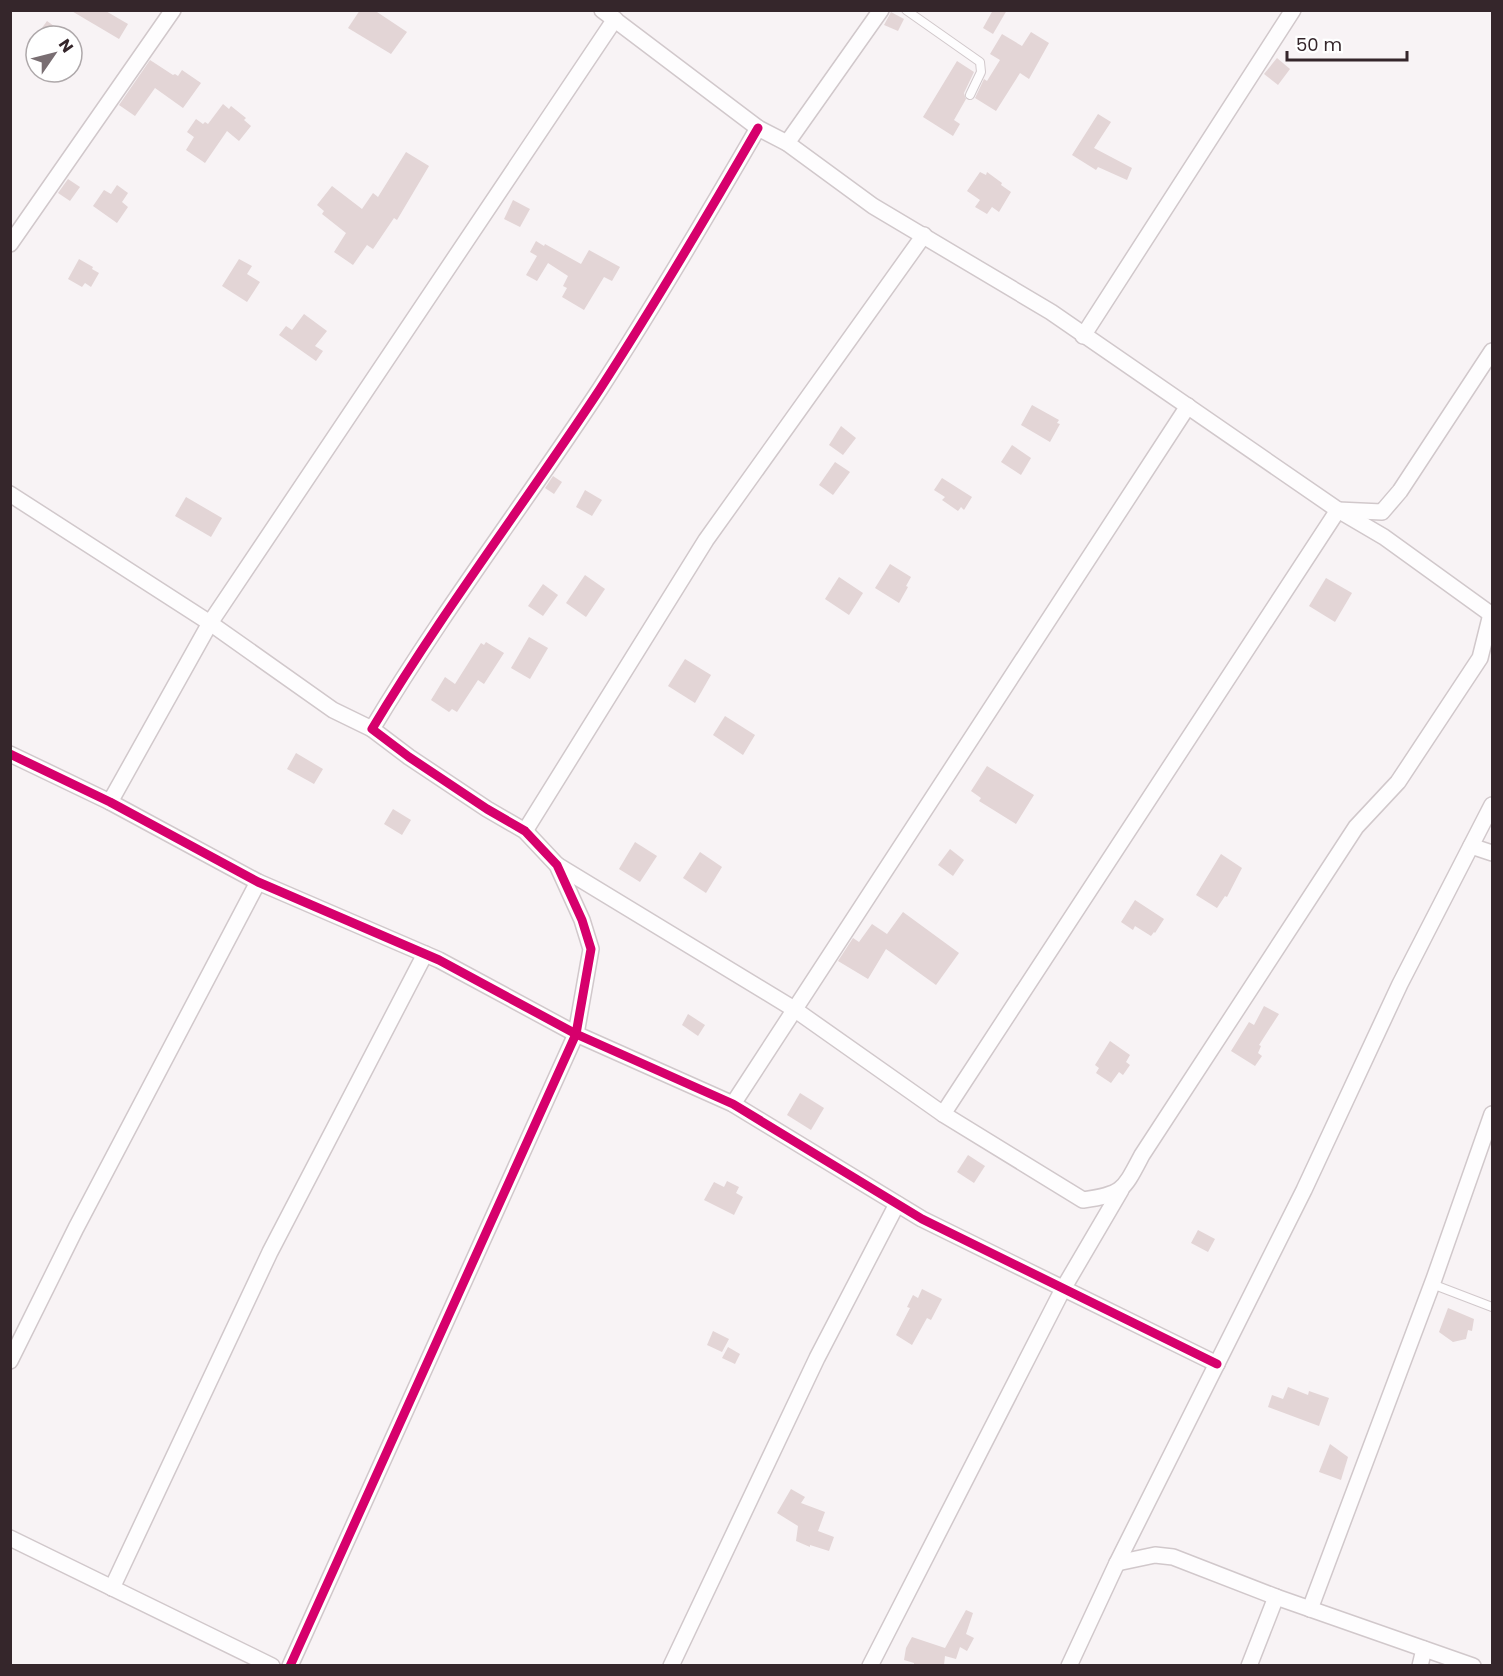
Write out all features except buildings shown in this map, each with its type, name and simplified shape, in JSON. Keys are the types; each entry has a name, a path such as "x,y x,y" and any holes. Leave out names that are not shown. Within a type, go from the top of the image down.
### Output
{"street":[{"path":"10,244 173,10"},
{"path":"787,143 881,10"},
{"path":"1083,336 1293,10"},
{"path":"110,802 210,623 608,15 758,128 787,143 873,206 1051,312 1338,510 1384,537 1492,615 1479,658 1398,782 1356,827 1121,1190 1063,1289 870,1665"},
{"path":"372,729 467,581 600,389 695,236 758,128"},
{"path":"525,831 706,540 924,235"},
{"path":"1338,510 1382,512 1400,491 1492,351"},
{"path":"733,1104 1188,406"},
{"path":"10,494 210,623 333,710 372,729 409,757 525,831 558,865 794,1009 943,1114 1083,1200 1110,1196 1121,1190"},
{"path":"943,1114 1338,510"},
{"path":"10,754 110,802 258,882 425,954 576,1034 733,1104 922,1219 1217,1364"},
{"path":"1069,1665 1116,1563 1304,1190 1395,993 1492,805"},
{"path":"1471,846 1492,853"},
{"path":"290,1665 576,1034 591,949 582,920 558,865"},
{"path":"10,1361 76,1228 258,882"},
{"path":"112,1588 270,1252 425,954"},
{"path":"1310,1609 1432,1284 1492,1114"},
{"path":"671,1665 817,1358 897,1204"},
{"path":"10,1538 272,1665"},
{"path":"1116,1563 1155,1555 1173,1557 1276,1597 1473,1665"},
{"path":"1249,1665 1276,1597"},
{"path":"1420,1665 1424,1648"}],"lane":[{"path":"906,10 980,62 981,72 970,95"},
{"path":"1432,1284 1492,1307"}],"cycle path":[{"path":"290,1666 576,1034 591,949 582,920 557,865 525,831 487,809 409,757 372,729 455,600 600,389 641,325 758,128"},
{"path":"10,754 110,802 258,882 439,960 576,1034 733,1104 922,1219 1217,1364"}]}
